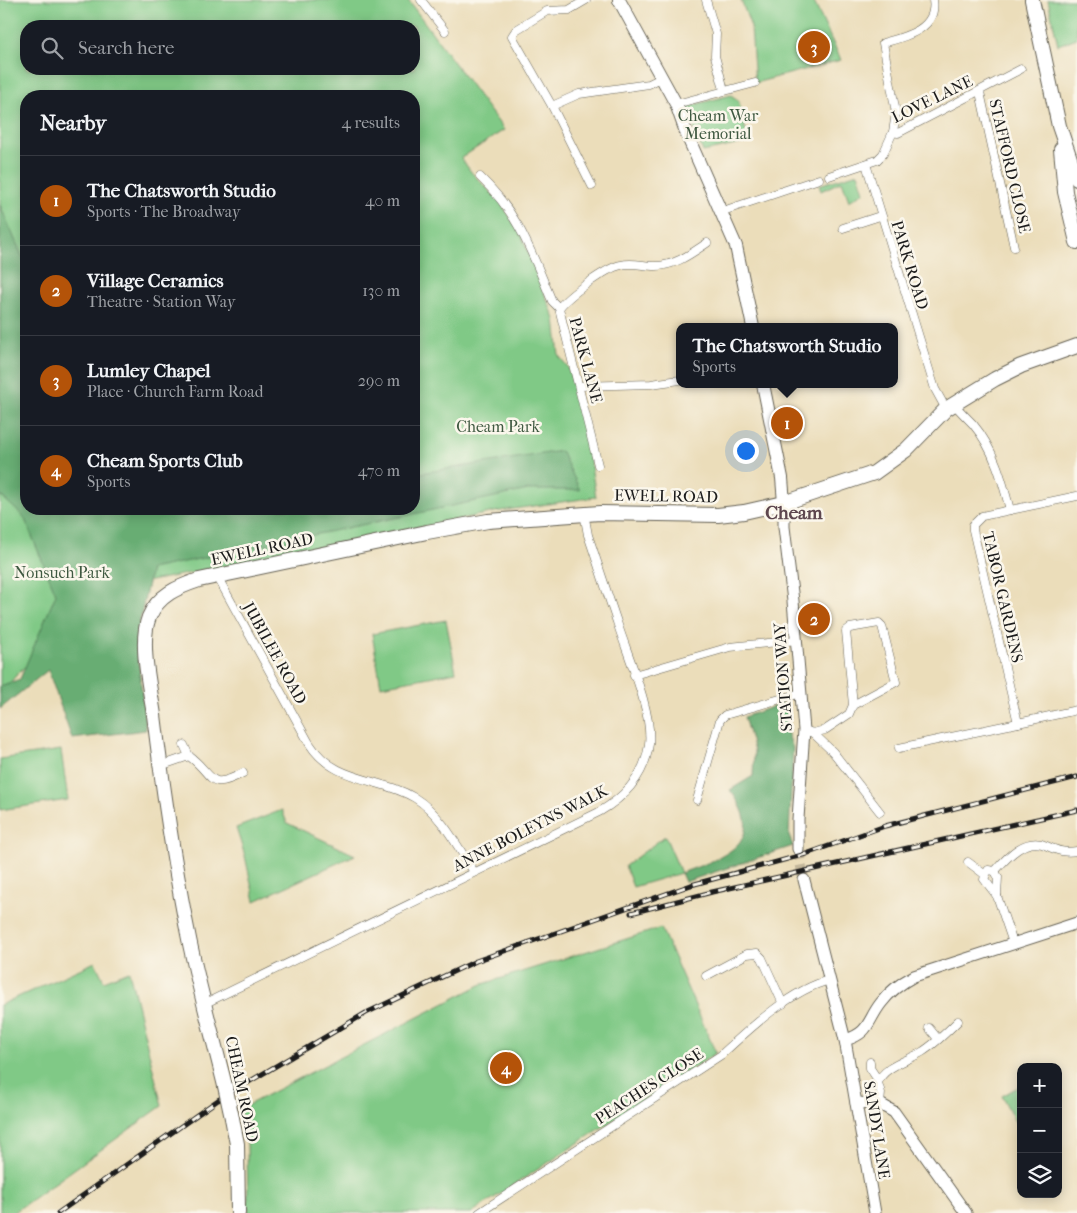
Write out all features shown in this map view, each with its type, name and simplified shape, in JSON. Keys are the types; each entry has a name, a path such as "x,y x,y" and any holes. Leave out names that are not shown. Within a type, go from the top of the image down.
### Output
{"highway":[{"path":"1032,0 1059,126 1066,192 1077,242"},
{"path":"1059,126 1077,179"},
{"name":"EWELL ROAD","path":"206,1003 189,937 160,766 146,652 149,617 157,603 171,591 199,580 460,526 584,513 718,515 744,512 784,503 844,485 878,470 906,450 950,406 995,379 1025,364 1077,346"},
{"name":"CHEAM ROAD","path":"206,1003 237,1144 238,1213"}],"main road":[{"path":"619,0 676,104 738,254 752,323"},
{"path":"764,388 782,478 784,503"}],"street":[{"path":"421,0 445,31"},
{"path":"586,0 565,11 552,9 547,11 513,33 512,39 552,106 592,186"},
{"path":"706,0 716,34 715,56 724,90"},
{"path":"893,132 896,113 883,44 906,36 927,23 934,13 933,0"},
{"name":"LOVE LANE","path":"866,164 880,158 893,132 898,132 980,92 1021,69"},
{"path":"552,106 579,94 649,84 661,78"},
{"path":"676,104 754,83"},
{"name":"STAFFORD CLOSE","path":"980,92 1014,247"},
{"path":"829,176 866,164"},
{"name":"PARK ROAD","path":"866,164 880,216 935,389 950,406 973,425 992,452 1003,482 1010,510"},
{"path":"480,177 508,206 525,237 552,301 559,308"},
{"path":"720,212 819,179"},
{"path":"843,228 880,216"},
{"name":"PARK LANE","path":"598,466 580,386 567,348 559,308 612,268 628,264 658,266 666,264 677,261 707,243"},
{"path":"580,386 651,384 676,381"},
{"name":"TABOR GARDENS","path":"1018,723 973,525 982,516 1077,496"},
{"name":"STATION WAY","path":"784,503 784,527 801,693 808,731 798,819 798,849"},
{"name":"ANNE BOLEYNS WALK","path":"206,1003 599,812 621,798 630,787 644,764 650,742 649,720 588,535 584,513"},
{"name":"JUBILEE ROAD","path":"217,576 309,743 329,766 352,776 406,793 423,804 445,828 474,872"},
{"path":"598,594 607,591"},
{"path":"808,731 825,730 849,714 853,705 846,631 850,628 879,623 884,634 896,682 853,705"},
{"path":"634,675 730,647 797,640"},
{"path":"697,800 720,720 725,715 801,693"},
{"path":"900,748 1077,710"},
{"path":"808,731 833,752 880,812"},
{"path":"184,745 189,756 214,781 225,782 243,773"},
{"path":"160,766 189,756"},
{"path":"995,871 1018,849 1032,844 1039,843 1062,852 1077,851"},
{"path":"968,862 984,874 985,883 997,896"},
{"path":"984,874 988,870 995,871"},
{"path":"995,871 998,877 997,896 1013,943"},
{"path":"804,880 846,1046 863,1033 881,1002 903,982 926,971 1077,923"},
{"path":"706,976 747,954 757,953 762,958 783,1004"},
{"name":"PEACHES CLOSE","path":"479,1213 721,1055 753,1024 783,1004 813,986 830,980"},
{"path":"878,1080 905,1060 921,1053 958,1021"},
{"path":"929,1028 938,1039"},
{"name":"SANDY LANE","path":"846,1046 875,1213"},
{"path":"870,1062 870,1068 878,1080 882,1098 880,1104"},
{"path":"856,1102 880,1104 894,1112 966,1213"}],"green space":[{"name":"Cheam Park","path":"0,0 408,0 504,130 461,158 472,173 499,200 520,232 555,319 559,356 568,367 583,415 596,497 500,511 131,585 21,670 0,694"},
{"path":"741,0 813,0 841,60 755,83 751,27"},
{"path":"1048,0 1077,0 1077,38 1058,45"},
{"name":"Cheam War Memorial","path":"731,95 738,100 749,142 703,152 686,107"},
{"path":"858,173 864,192 849,201 842,181 821,191 819,185"},
{"path":"0,205 20,251 20,513 0,495"},
{"path":"561,451 580,490 528,490 420,513 420,473"},
{"name":"Nonsuch Park","path":"22,515 409,515 151,569 136,639 146,730 72,739 48,670 0,709 0,686 20,679 56,594"},
{"path":"446,620 456,672 381,686 372,634"},
{"path":"783,703 789,715 785,726 793,748 789,836 793,846 685,882 681,873 713,861 737,845 744,835 745,823 741,808 730,790 753,776 754,751 744,717"},
{"path":"61,750 68,800 0,810 0,759"},
{"path":"282,810 287,823 355,855 255,901 245,856 236,828"},
{"path":"665,836 681,873 633,887 625,866"},
{"path":"661,928 716,1053 471,1213 248,1213 247,1144 240,1109 480,985"},
{"path":"95,962 104,981 129,971 162,1106 13,1213 0,1213 0,1005"},
{"path":"1017,1088 1017,1125 1002,1096"}],"tunnel":[{"path":"798,849 804,880"}],"railway":[{"path":"58,1213 218,1100 366,1013 476,961 691,885 806,854 885,826 1077,777"},
{"path":"631,913 712,892 1077,810"}],"place":[{"name":"Lumley Chapel","path":"814,47"},
{"name":"The Chatsworth Studio","path":"787,423"},
{"name":"Village Ceramics","path":"814,619"},
{"name":"Cheam Sports Club","path":"506,1068"}],"district":[{"name":"Cheam","path":"794,513"}]}
